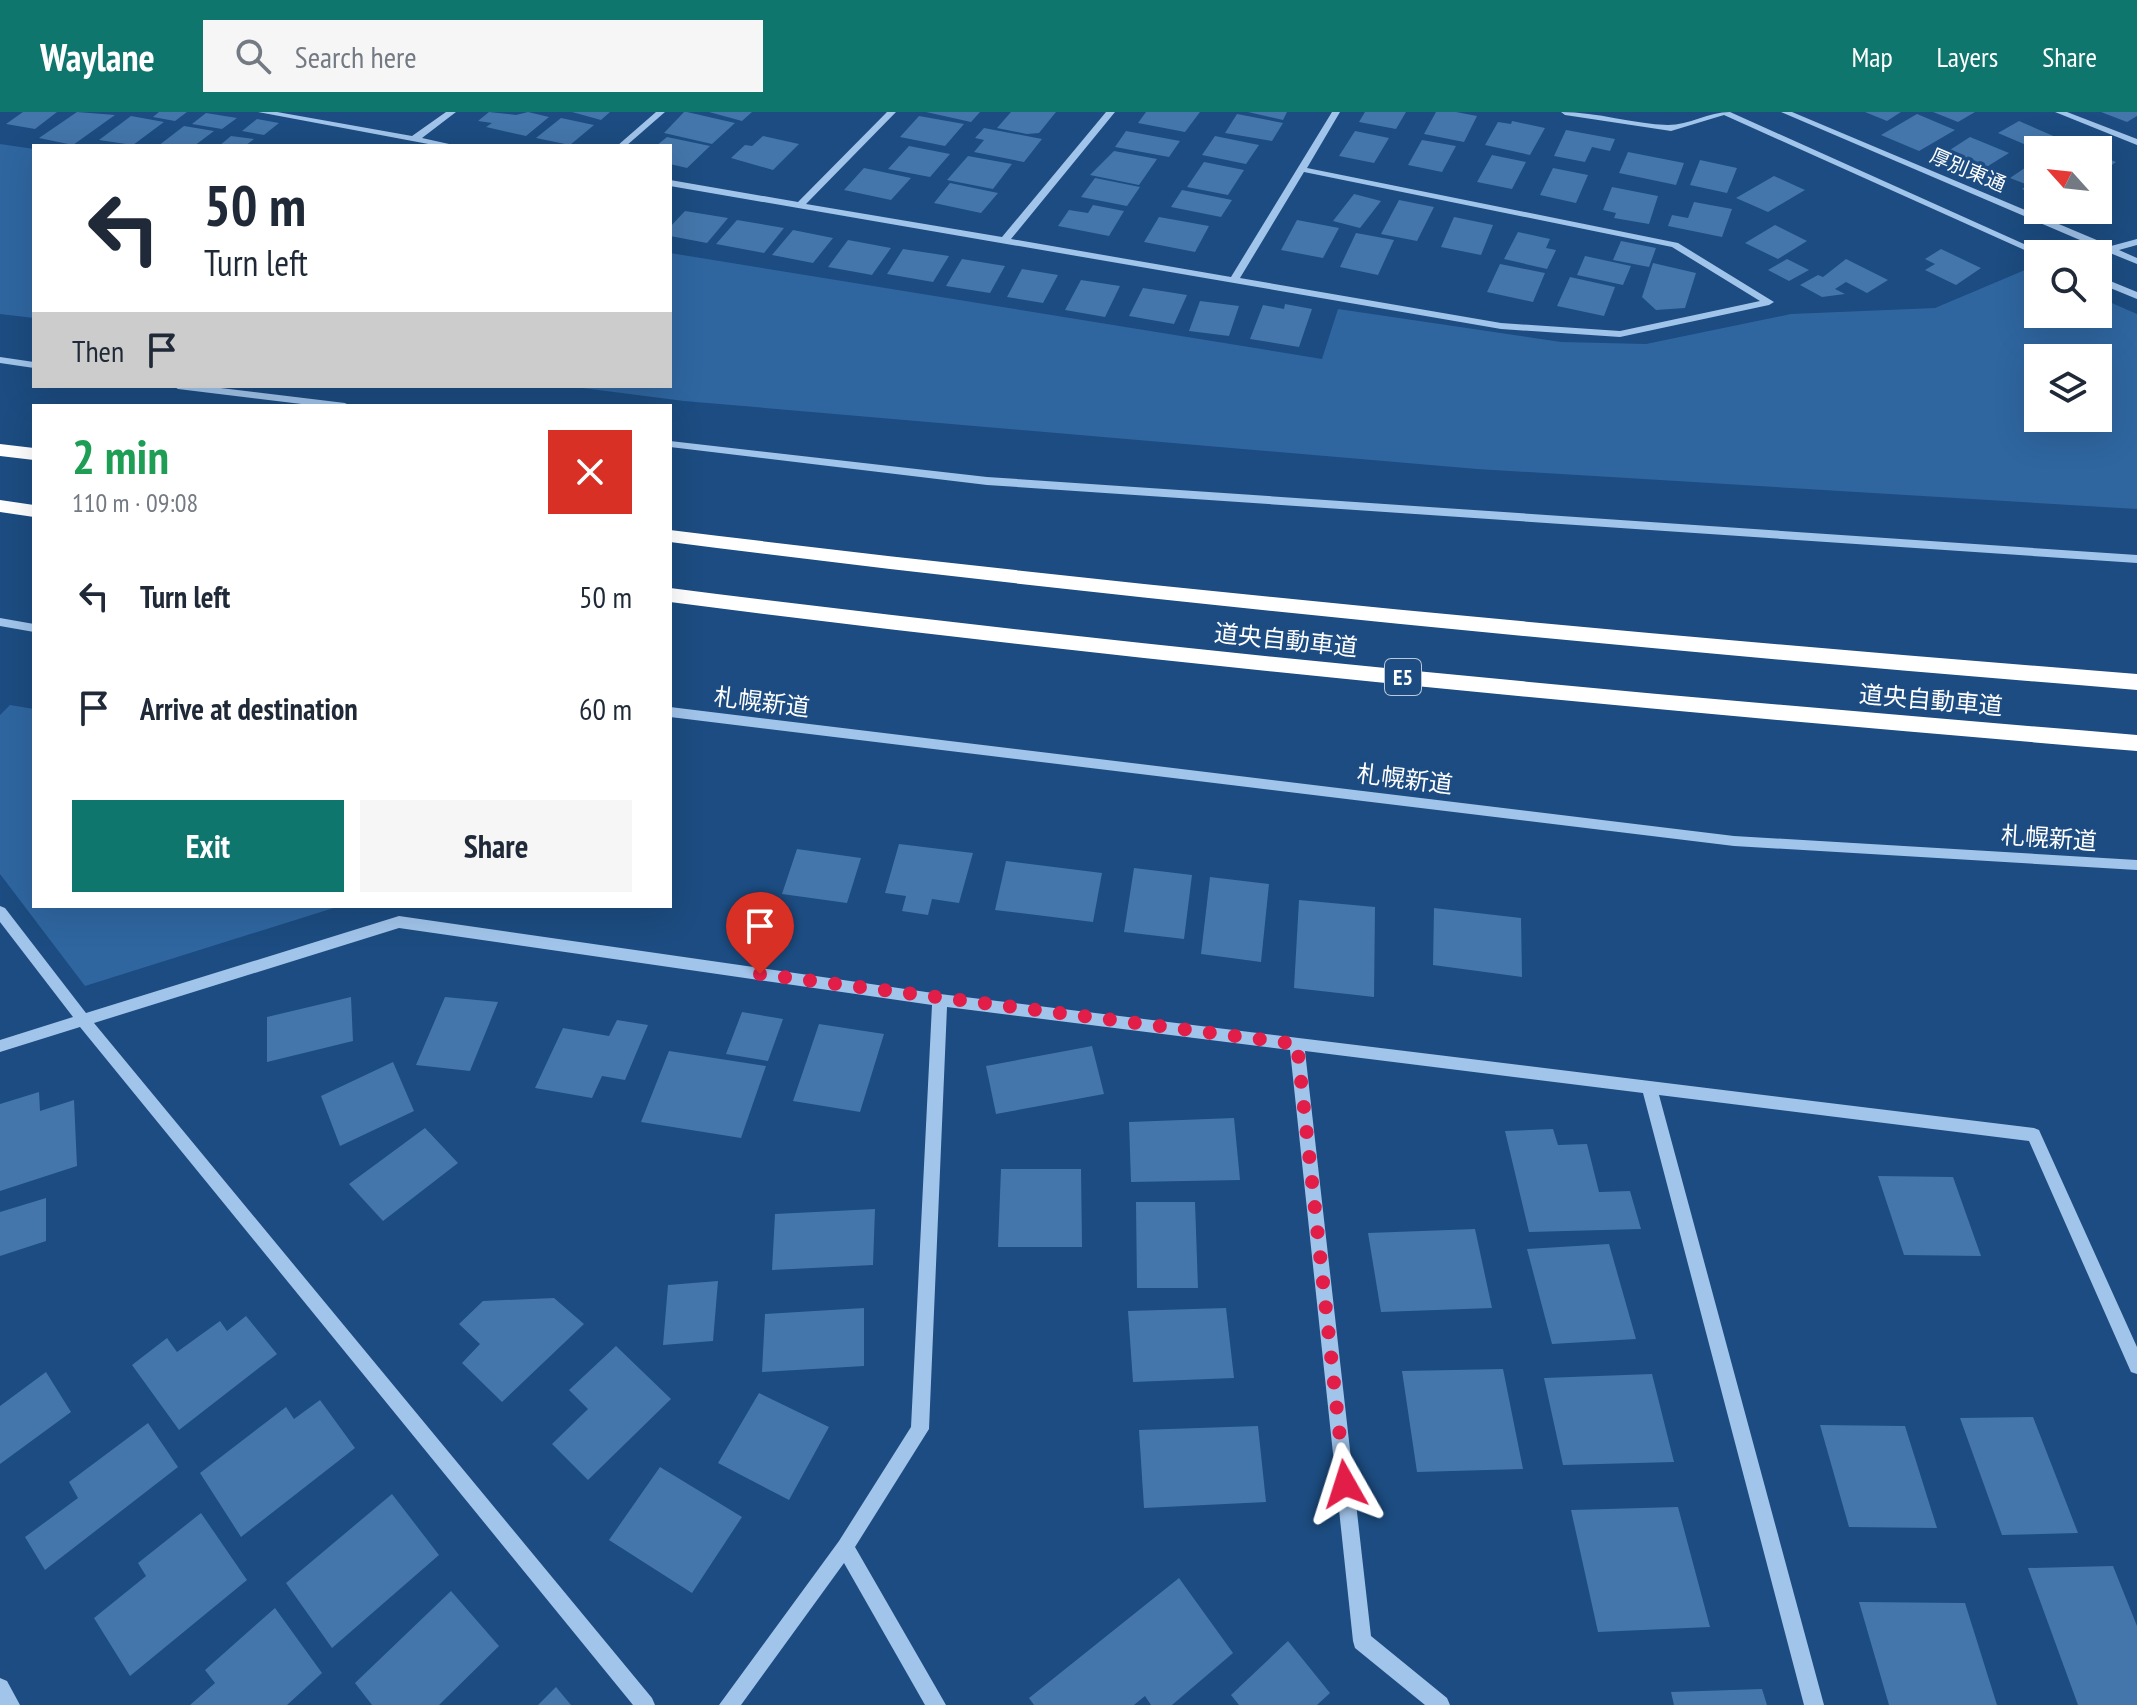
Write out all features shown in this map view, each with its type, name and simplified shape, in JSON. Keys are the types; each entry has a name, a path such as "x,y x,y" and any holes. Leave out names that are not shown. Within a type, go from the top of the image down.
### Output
{"highway":[{"path":"0,450 32,454"},
{"path":"0,506 32,511"},
{"name":"道央自動車道","path":"672,536 999,579 1739,651 2137,682"},
{"name":"道央自動車道","path":"672,595 1012,639 1738,710 2137,743"}],"street":[{"path":"262,112 443,144"},
{"path":"414,139 452,112"},
{"path":"623,144 661,112"},
{"path":"801,204 892,112"},
{"path":"1006,239 1111,112"},
{"path":"1234,280 1336,112"},
{"path":"1565,112 1671,128 1724,112"},
{"name":"厚別東通","path":"1724,112 2024,246"},
{"name":"厚別東通","path":"1785,112 2086,240"},
{"path":"2059,112 2137,142"},
{"path":"672,183 1501,326 1620,334 1769,302 1675,245 1300,169"},
{"path":"2112,249 2137,242"},
{"name":"厚別東通","path":"2112,251 2137,261"},
{"path":"2112,285 2137,296"},
{"path":"0,360 32,365"},
{"path":"195,388 328,404"},
{"path":"672,444 987,481 2137,559"},
{"path":"0,622 32,628"},
{"name":"札幌新道","path":"672,712 1734,841 2137,865"},
{"path":"0,912 84,1021 645,1705"},
{"path":"0,1046 399,922 940,1000 2034,1135 2137,1366"},
{"path":"729,1705 845,1547 920,1429 940,1000"},
{"path":"1297,1044 1362,1641 1440,1705"},
{"path":"1649,1088 1814,1705"},
{"path":"845,1547 936,1705"},
{"path":"0,1688 10,1705"}],"shaded area":[{"path":"0,144 32,149 32,318 0,314"},
{"path":"672,253 1322,359 1338,309 1561,342 1646,344 1791,314 1935,308 2024,270 2024,328 2112,328 2112,303 2137,314 2137,509 1477,469 684,401 583,388 672,388"},
{"path":"10,705 32,709 32,908 334,908 85,986 0,874 0,715"}],"building":[{"path":"23,112 57,112 35,129 6,124"},
{"path":"77,112 115,115 74,144 39,138"},
{"path":"159,112 187,112 175,121 153,117"},
{"path":"489,112 516,115 528,112 549,117 526,136 486,127 492,123 478,121"},
{"path":"572,112 610,112 601,120"},
{"path":"684,112 735,123 712,144 664,133"},
{"path":"709,112 752,112 742,121"},
{"path":"926,112 980,112 971,122"},
{"path":"1011,112 1056,112 1039,133 1027,134 997,128"},
{"path":"1146,112 1200,112 1185,132 1138,123"},
{"path":"1248,112 1287,112 1283,120"},
{"path":"1365,112 1406,112 1396,129 1359,122"},
{"path":"1436,112 1477,116 1464,142 1424,134"},
{"path":"1865,112 1901,112 1887,121"},
{"path":"1933,112 1975,112 1958,122"},
{"path":"2101,112 2137,112 2137,116 2127,122"},
{"path":"206,113 237,118 222,129 192,124"},
{"path":"1237,114 1283,123 1272,141 1225,133"},
{"path":"1917,114 1955,130 1919,151 1881,135"},
{"path":"131,116 164,122 134,144 99,140"},
{"path":"919,116 964,124 945,146 900,137"},
{"path":"561,118 594,125 571,144 536,138"},
{"path":"257,119 279,123 264,135 242,131"},
{"path":"1512,121 1545,128 1530,155 1485,145 1498,122 1511,124"},
{"path":"2019,121 2053,136 2024,136 2024,144 1998,133"},
{"path":"184,126 214,131 197,144 161,144"},
{"path":"984,128 1042,139 1024,162 974,152 984,140 975,138"},
{"path":"1566,130 1615,139 1610,151 1592,147 1585,162 1554,156"},
{"path":"1126,131 1180,141 1169,157 1115,147"},
{"path":"1355,131 1389,138 1374,163 1339,156"},
{"path":"231,136 254,139 248,144 221,144"},
{"path":"763,136 799,144 773,170 731,158 745,145 752,146"},
{"path":"1215,136 1259,145 1246,164 1202,155"},
{"path":"667,137 710,146 687,168 672,164 672,144 658,144"},
{"path":"1970,137 2009,153 1980,171 1942,155"},
{"path":"1422,140 1456,146 1442,172 1408,165"},
{"path":"909,146 950,154 930,177 888,169"},
{"path":"1114,151 1157,159 1139,185 1090,175"},
{"path":"1628,152 1684,163 1676,185 1619,173"},
{"path":"1492,155 1526,162 1512,189 1477,182"},
{"path":"968,156 1012,164 993,189 947,180"},
{"path":"1700,160 1737,168 1727,193 1690,185"},
{"path":"1204,162 1244,170 1228,195 1187,187"},
{"path":"864,168 911,178 891,200 844,190"},
{"path":"1553,168 1588,175 1576,203 1540,195"},
{"path":"2024,168 2024,183 2010,178"},
{"path":"1774,176 1805,190 1768,212 1736,198"},
{"path":"1095,178 1140,187 1127,206 1081,197"},
{"path":"950,183 998,193 981,213 934,203"},
{"path":"1612,187 1658,196 1649,224 1614,218 1616,213 1603,210"},
{"path":"1182,190 1232,200 1221,217 1171,207"},
{"path":"1354,194 1381,201 1360,228 1333,221"},
{"path":"1399,200 1434,207 1417,241 1381,234"},
{"path":"1694,202 1732,209 1722,237 1668,226 1672,215 1688,218"},
{"path":"1093,205 1124,211 1109,236 1058,226 1069,210 1088,213"},
{"path":"685,211 728,218 707,243 672,236 672,225"},
{"path":"1159,217 1209,226 1195,252 1144,242"},
{"path":"1454,217 1493,225 1481,255 1441,247"},
{"path":"737,220 784,228 764,253 716,244"},
{"path":"1297,220 1339,228 1323,258 1281,250"},
{"path":"1775,225 1807,241 1778,259 1745,243"},
{"path":"793,230 833,238 813,263 772,255"},
{"path":"1518,232 1550,239 1546,248 1556,250 1547,269 1504,259"},
{"path":"1356,233 1394,240 1378,275 1340,267"},
{"path":"848,240 891,248 872,275 828,267"},
{"path":"1621,241 1656,248 1649,267 1613,260"},
{"path":"903,249 949,256 933,282 887,274"},
{"path":"1941,249 1981,268 1956,285 1925,270 1935,264 1925,259"},
{"path":"1585,256 1631,266 1623,285 1577,275"},
{"path":"962,259 1005,266 990,293 946,286"},
{"path":"1787,259 1809,270 1789,281 1768,270"},
{"path":"1846,259 1888,280 1867,293 1846,282 1835,289 1845,294 1822,297 1800,285 1818,275 1823,277"},
{"path":"1653,263 1696,273 1685,308 1656,310 1642,297"},
{"path":"1500,264 1545,273 1533,302 1487,292"},
{"path":"1022,269 1058,275 1043,303 1007,297"},
{"path":"1570,277 1615,287 1604,316 1557,306"},
{"path":"1081,280 1120,286 1105,317 1065,310"},
{"path":"1143,288 1187,295 1174,324 1129,316"},
{"path":"1200,301 1239,306 1229,336 1189,331"},
{"path":"1285,304 1312,309 1299,347 1250,339 1263,305 1284,309"},
{"path":"899,844 973,853 959,903 932,899 928,915 902,911 906,896 885,893"},
{"path":"797,849 861,858 847,903 782,894"},
{"path":"1006,861 1102,873 1093,922 995,910"},
{"path":"1134,868 1192,875 1184,939 1124,932"},
{"path":"1210,877 1269,884 1261,962 1201,954"},
{"path":"1299,900 1375,907 1374,997 1294,988"},
{"path":"1434,908 1521,918 1522,977 1433,965"},
{"path":"351,997 353,1041 267,1062 267,1017"},
{"path":"445,997 498,1002 470,1071 416,1065"},
{"path":"742,1012 783,1019 768,1061 726,1054"},
{"path":"617,1020 648,1025 625,1080 602,1076 592,1098 535,1088 563,1028 609,1036"},
{"path":"819,1024 884,1034 860,1112 793,1101"},
{"path":"1092,1046 1104,1094 996,1114 986,1066"},
{"path":"669,1051 766,1066 741,1138 641,1122"},
{"path":"393,1062 414,1111 340,1146 321,1096"},
{"path":"39,1092 40,1111 74,1100 77,1166 0,1191 0,1104"},
{"path":"1234,1118 1240,1180 1131,1182 1129,1122"},
{"path":"425,1128 458,1163 383,1221 349,1184"},
{"path":"1553,1129 1558,1145 1587,1144 1599,1192 1630,1191 1641,1229 1529,1232 1505,1131"},
{"path":"1001,1169 1081,1169 1082,1247 998,1247"},
{"path":"1878,1176 1953,1177 1981,1256 1904,1255"},
{"path":"46,1198 46,1241 0,1256 0,1212"},
{"path":"1136,1202 1195,1202 1198,1288 1137,1288"},
{"path":"875,1209 873,1265 772,1270 775,1214"},
{"path":"1475,1229 1492,1308 1381,1312 1368,1233"},
{"path":"1609,1244 1636,1339 1552,1344 1527,1249"},
{"path":"718,1281 713,1341 663,1345 668,1285"},
{"path":"554,1298 584,1324 502,1402 462,1363 480,1344 459,1324 483,1301"},
{"path":"864,1308 864,1366 762,1372 765,1314"},
{"path":"1226,1308 1234,1378 1133,1382 1128,1311"},
{"path":"246,1316 277,1354 179,1430 132,1365 167,1338 177,1352 220,1321 227,1331"},
{"path":"616,1346 671,1399 588,1480 552,1444 588,1409 569,1390"},
{"path":"1503,1369 1523,1469 1417,1472 1402,1371"},
{"path":"46,1372 71,1412 0,1464 0,1406"},
{"path":"1652,1374 1674,1462 1563,1465 1544,1378"},
{"path":"759,1393 829,1427 789,1500 718,1463"},
{"path":"320,1400 355,1448 241,1537 200,1473 286,1407 294,1419"},
{"path":"2033,1417 2078,1533 2002,1535 1960,1418"},
{"path":"148,1423 178,1467 45,1570 25,1537 78,1498 69,1482"},
{"path":"1820,1425 1905,1426 1937,1528 1849,1527"},
{"path":"1258,1426 1266,1502 1144,1508 1139,1430"},
{"path":"660,1467 742,1517 692,1593 609,1540"},
{"path":"392,1494 439,1555 332,1648 286,1583"},
{"path":"1678,1507 1710,1627 1598,1632 1571,1510"},
{"path":"201,1513 247,1580 130,1676 94,1618 146,1576 138,1563"},
{"path":"2113,1566 2137,1626 2137,1705 2078,1705 2028,1568"},
{"path":"1179,1578 1233,1653 1172,1705 1151,1705 1145,1696 1134,1705 1034,1705 1029,1698"},
{"path":"451,1591 499,1646 439,1705 372,1705 355,1683"},
{"path":"1859,1602 1965,1603 1997,1705 1889,1705"},
{"path":"275,1608 322,1673 287,1705 190,1705 215,1683 205,1670"},
{"path":"1288,1641 1330,1693 1317,1705 1239,1705 1231,1695"},
{"path":"556,1687 571,1705 538,1705"},
{"path":"1762,1689 1767,1705 1674,1705 1671,1692"}],"route":[{"path":"760,974 940,1000 1297,1044 1345,1484"}]}
